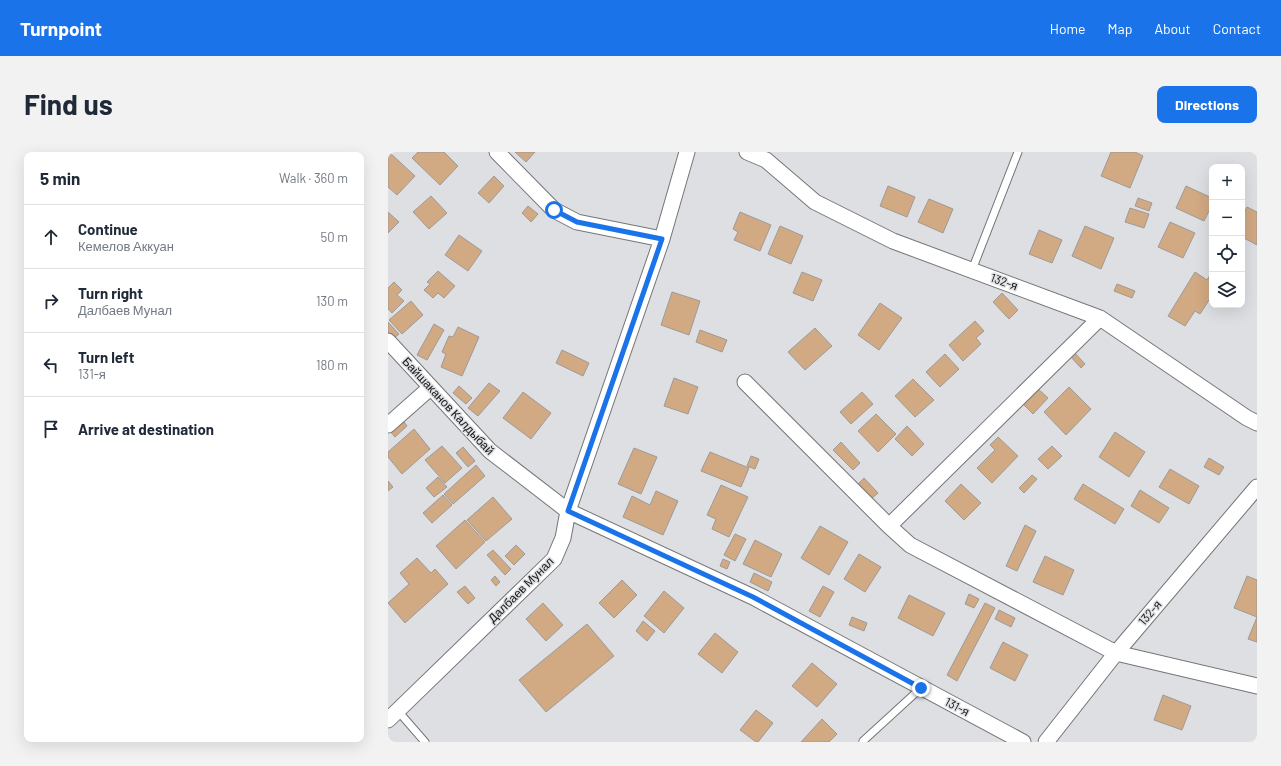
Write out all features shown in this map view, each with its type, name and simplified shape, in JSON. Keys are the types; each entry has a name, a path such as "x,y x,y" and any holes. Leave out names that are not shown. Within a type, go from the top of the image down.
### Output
{"street":[{"path":"497,152 554,210 577,222 662,239"},
{"name":"Далбаев Мунал","path":"393,715 554,559 562,538 568,511 662,239 687,152"},
{"name":"132-я","path":"747,152 766,160 815,202 893,241 1100,318 1247,418 1257,423"},
{"path":"889,526 1100,318"},
{"name":"Байшаканов Калдыбай","path":"388,341 490,451 568,511"},
{"path":"746,382 889,526 910,545 1116,653 1257,686"},
{"path":"388,425 430,388"},
{"name":"132-я","path":"1046,742 1116,653 1257,488"},
{"name":"131-я","path":"568,511 753,597 1023,742"}],"lane":[{"path":"972,270 1018,152"},
{"path":"864,741 921,688"},
{"path":"393,715 425,742"}],"building":[{"path":"389,152 415,176 397,195 388,187"},
{"path":"418,152 444,152 458,166 440,185 412,158"},
{"path":"515,152 535,152 526,162"},
{"path":"1111,152 1135,152 1143,156 1130,188 1101,176"},
{"path":"494,176 504,186 489,203 478,193"},
{"path":"888,186 915,197 907,217 880,206"},
{"path":"1186,186 1209,197 1209,211 1204,221 1176,208"},
{"path":"431,196 447,213 429,229 413,212"},
{"path":"1138,198 1152,203 1149,211 1135,206"},
{"path":"929,199 953,209 943,233 918,222"},
{"path":"528,206 538,214 531,222 522,213"},
{"path":"1247,207 1257,212 1257,245 1245,239 1245,211"},
{"path":"1130,208 1149,214 1144,228 1125,222"},
{"path":"388,212 399,222 388,233"},
{"path":"740,212 771,225 760,251 734,240 738,232 733,229"},
{"path":"1170,222 1195,233 1183,258 1158,247"},
{"path":"780,226 803,236 791,264 768,254"},
{"path":"1085,226 1114,238 1101,269 1072,256"},
{"path":"1039,230 1062,240 1052,263 1029,254"},
{"path":"459,235 482,251 468,271 445,255"},
{"path":"438,271 455,286 444,298 438,293 433,298 424,290 430,284 427,282"},
{"path":"802,272 822,280 813,301 793,293"},
{"path":"1195,272 1207,280 1209,277 1209,300 1200,314 1195,311 1185,326 1168,316"},
{"path":"394,282 402,290 397,295 404,301 392,313 388,309 388,288"},
{"path":"1117,284 1135,291 1132,298 1114,291"},
{"path":"672,292 700,301 689,335 661,325"},
{"path":"1002,293 1018,310 1009,319 993,302"},
{"path":"411,301 423,315 402,334 389,320"},
{"path":"880,303 902,318 879,350 858,335"},
{"path":"975,321 984,331 976,338 981,344 963,361 949,345"},
{"path":"388,322 399,334 393,339 388,334"},
{"path":"434,324 444,330 427,360 417,355"},
{"path":"458,327 479,337 462,376 441,367 446,354 442,352 449,336 453,337"},
{"path":"815,328 832,346 805,370 788,352"},
{"path":"700,330 727,340 722,352 696,342"},
{"path":"562,350 589,363 583,376 556,363"},
{"path":"1074,352 1085,364 1081,368 1070,356"},
{"path":"945,354 959,369 940,387 926,372"},
{"path":"674,378 698,387 688,414 664,406"},
{"path":"913,379 934,400 915,417 895,396"},
{"path":"489,383 500,391 478,416 468,408"},
{"path":"459,386 472,398 466,404 453,393"},
{"path":"1036,387 1048,398 1033,414 1021,402"},
{"path":"1069,387 1091,409 1066,435 1044,412"},
{"path":"523,392 551,413 531,439 503,418"},
{"path":"862,392 873,404 851,424 840,412"},
{"path":"876,414 896,434 878,452 858,431"},
{"path":"402,419 407,426 395,437 389,430"},
{"path":"907,426 924,444 912,456 895,439"},
{"path":"414,429 430,449 402,474 388,457 388,452"},
{"path":"1115,432 1145,452 1129,477 1099,457"},
{"path":"998,437 1018,456 992,483 977,468 995,450 990,445"},
{"path":"841,442 860,463 853,470 833,450"},
{"path":"442,446 462,468 445,483 425,460"},
{"path":"1052,446 1062,456 1048,469 1038,459"},
{"path":"463,447 475,461 468,467 456,453"},
{"path":"634,448 657,457 641,494 618,484"},
{"path":"710,452 749,468 741,487 701,471"},
{"path":"751,456 759,459 755,469 747,466"},
{"path":"1209,458 1224,467 1219,475 1204,467"},
{"path":"476,465 485,476 453,504 444,494"},
{"path":"1170,469 1199,486 1189,504 1159,487"},
{"path":"1032,475 1037,479 1024,493 1019,488"},
{"path":"438,477 447,487 434,497 426,488"},
{"path":"864,478 878,493 871,499 858,484"},
{"path":"388,481 393,487 388,491"},
{"path":"961,484 981,503 964,520 945,501"},
{"path":"1083,484 1124,509 1115,524 1074,499"},
{"path":"721,485 748,497 729,537 712,529 716,519 707,515"},
{"path":"1140,490 1169,508 1159,523 1131,506"},
{"path":"656,491 678,501 663,535 623,517 632,496 650,505"},
{"path":"443,495 452,505 432,523 423,513"},
{"path":"493,497 512,519 486,541 467,520"},
{"path":"465,520 485,542 456,569 436,546"},
{"path":"1025,525 1036,531 1017,571 1006,566"},
{"path":"820,526 848,542 829,575 801,558"},
{"path":"735,534 746,539 735,561 724,555"},
{"path":"755,540 782,554 771,577 743,564"},
{"path":"516,545 525,554 514,565 505,556"},
{"path":"493,550 511,569 505,575 487,555"},
{"path":"859,554 881,567 865,592 844,579"},
{"path":"1045,556 1074,570 1063,595 1033,582"},
{"path":"417,558 431,573 435,569 448,584 405,623 388,603 409,584 400,573"},
{"path":"723,559 730,562 727,569 720,566"},
{"path":"754,573 772,582 768,591 750,582"},
{"path":"495,576 500,582 496,586 491,580"},
{"path":"1247,576 1257,580 1257,617 1234,608"},
{"path":"622,580 637,595 614,618 599,603"},
{"path":"465,586 475,598 468,604 457,592"},
{"path":"823,586 834,592 820,617 809,611"},
{"path":"664,591 684,608 664,633 644,616"},
{"path":"969,594 979,599 974,608 965,604"},
{"path":"909,595 945,613 933,636 898,618"},
{"path":"543,603 563,625 546,641 526,619"},
{"path":"985,603 995,608 957,681 947,675"},
{"path":"999,610 1015,618 1011,627 995,619"},
{"path":"852,617 867,623 864,631 849,625"},
{"path":"1257,617 1257,642 1248,639"},
{"path":"643,621 655,631 647,641 636,631"},
{"path":"587,624 614,656 546,712 519,680"},
{"path":"715,633 738,652 722,673 698,654"},
{"path":"1003,642 1028,655 1015,681 990,668"},
{"path":"812,663 837,684 817,707 792,686"},
{"path":"1163,695 1191,706 1182,730 1154,720"},
{"path":"756,710 773,723 758,742 740,730"},
{"path":"822,719 837,734 829,742 801,742"}],"route":[{"path":"554,210 577,222 662,239 568,511 753,597 921,688"}]}
